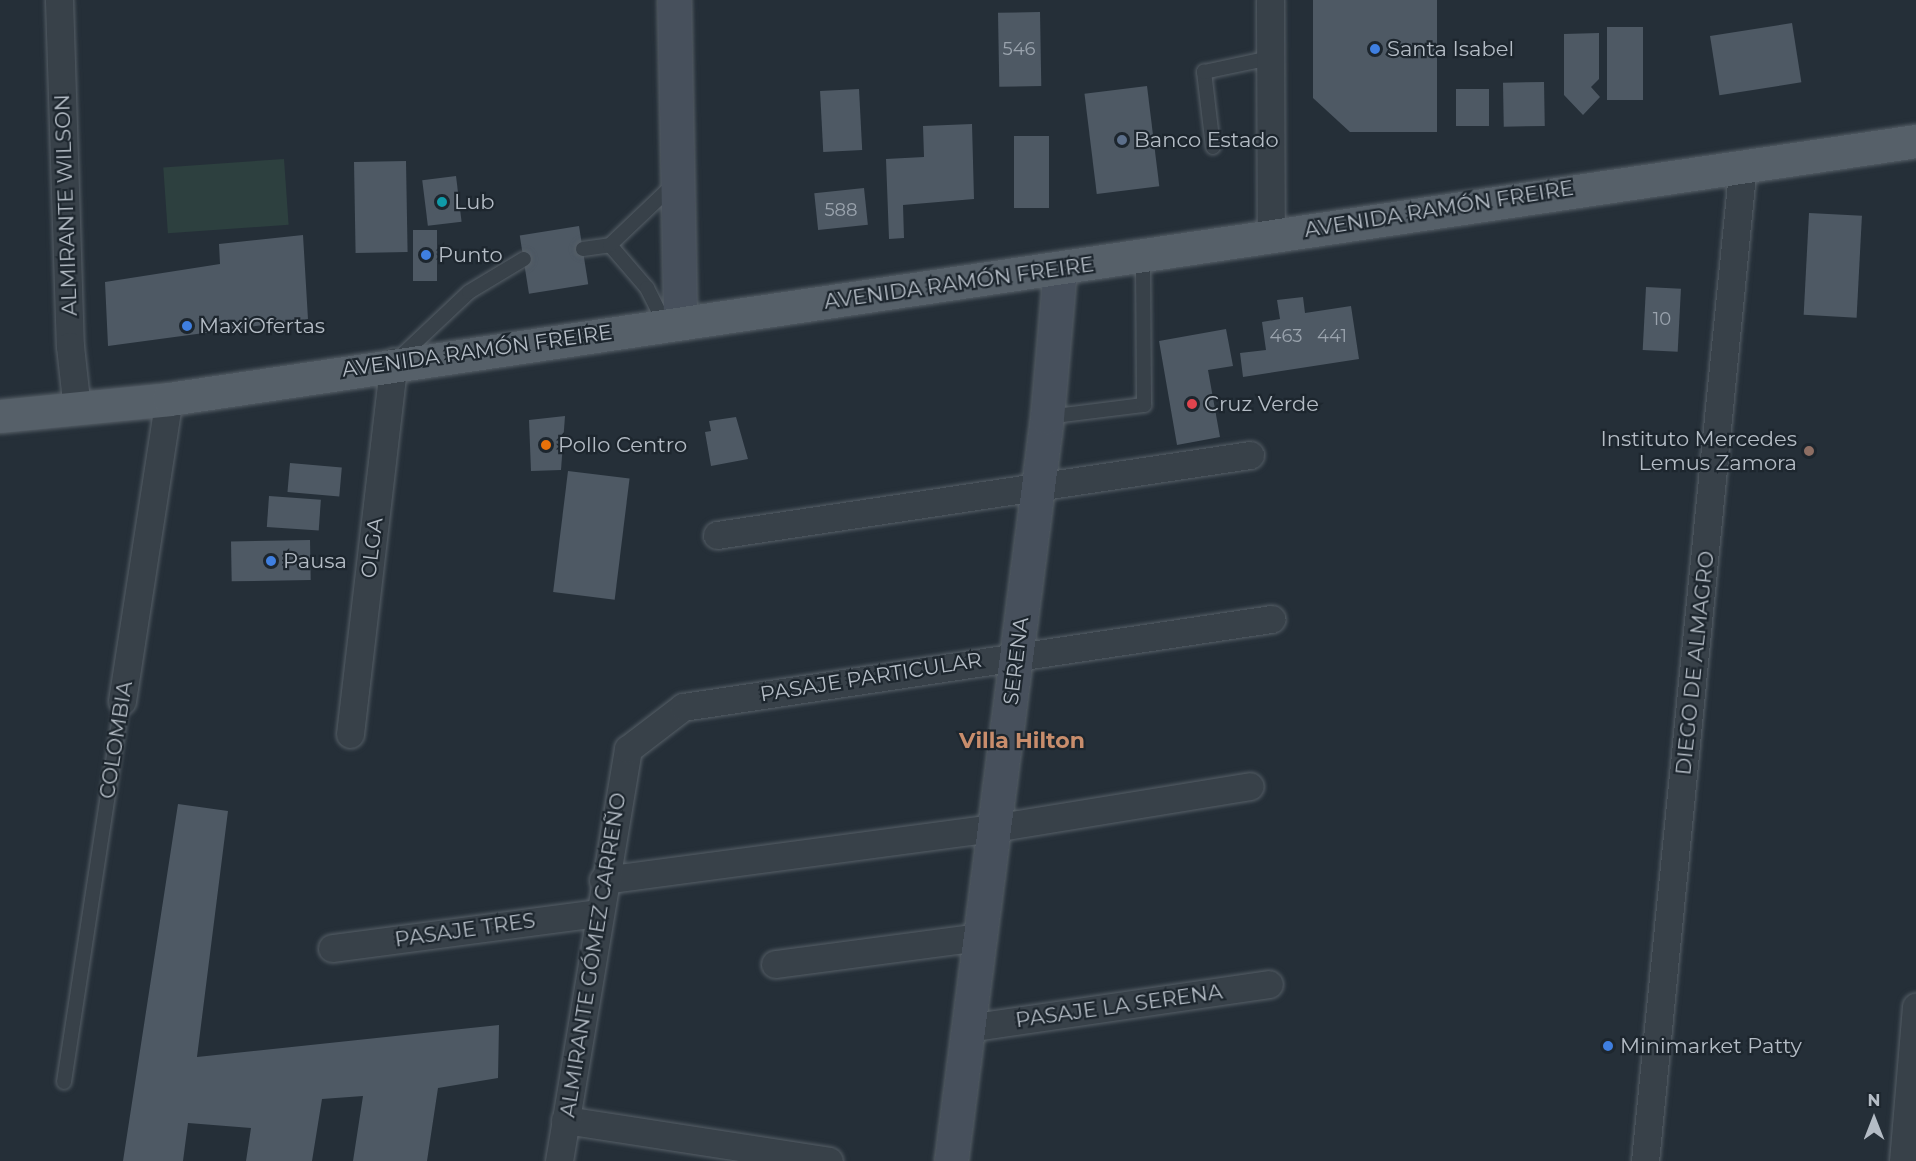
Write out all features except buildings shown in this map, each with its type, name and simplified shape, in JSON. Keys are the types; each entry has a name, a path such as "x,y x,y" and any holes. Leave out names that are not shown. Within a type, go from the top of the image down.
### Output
{"main road":[{"name":"AVENIDA RAMÓN FREIRE","path":"0,416 169,399 394,362 1143,256 1271,234 1743,164 1916,141"}],"street":[{"name":"ALMIRANTE WILSON","path":"59,0 70,346 77,409"},
{"path":"672,323 679,180 674,0"},
{"path":"1270,0 1271,234"},
{"name":"DIEGO DE ALMAGRO","path":"1645,1161 1743,164"},
{"name":"SERENA","path":"951,1161 1047,417 1060,268"},
{"name":"OLGA","path":"350,734 394,362"},
{"name":"COLOMBIA","path":"122,701 169,399"},
{"path":"717,536 1038,484 1250,455"},
{"name":"PASAJE PARTICULAR","path":"627,749 682,707 1017,655 1271,619"},
{"name":"ALMIRANTE GÓMEZ CARREÑO","path":"559,1161 597,913 627,749"},
{"path":"603,880 994,828 1250,786"},
{"name":"PASAJE TRES","path":"332,948 597,913"},
{"path":"775,964 980,937"},
{"name":"PASAJE LA SERENA","path":"968,1028 1269,984"},
{"path":"1903,1161 1916,1007"},
{"path":"565,1120 829,1161"}],"lane":[{"path":"1213,147 1204,72 1270,58"},
{"path":"583,249 610,245 679,180"},
{"path":"610,245 647,288 672,323"},
{"path":"1047,417 1144,405 1143,256"},
{"path":"394,362 469,292 524,259"},
{"name":"COLOMBIA","path":"63,1082 122,701"}],"shaded area":[{"path":"284,159 289,225 168,233 163,167"}],"place":[{"name":"Santa Isabel","path":"1375,49"},
{"name":"Banco Estado","path":"1122,140"},
{"name":"Lub","path":"442,202"},
{"name":"Punto","path":"426,255"},
{"name":"MaxiOfertas","path":"187,326"},
{"name":"Cruz Verde","path":"1192,404"},
{"name":"Pollo Centro","path":"546,445"},
{"name":"Instituto Mercedes Lemus Zamora","path":"1809,451"},
{"name":"Pausa","path":"271,561"},
{"name":"Minimarket Patty","path":"1608,1046"}],"district":[{"name":"Villa Hilton","path":"1022,741"}]}
